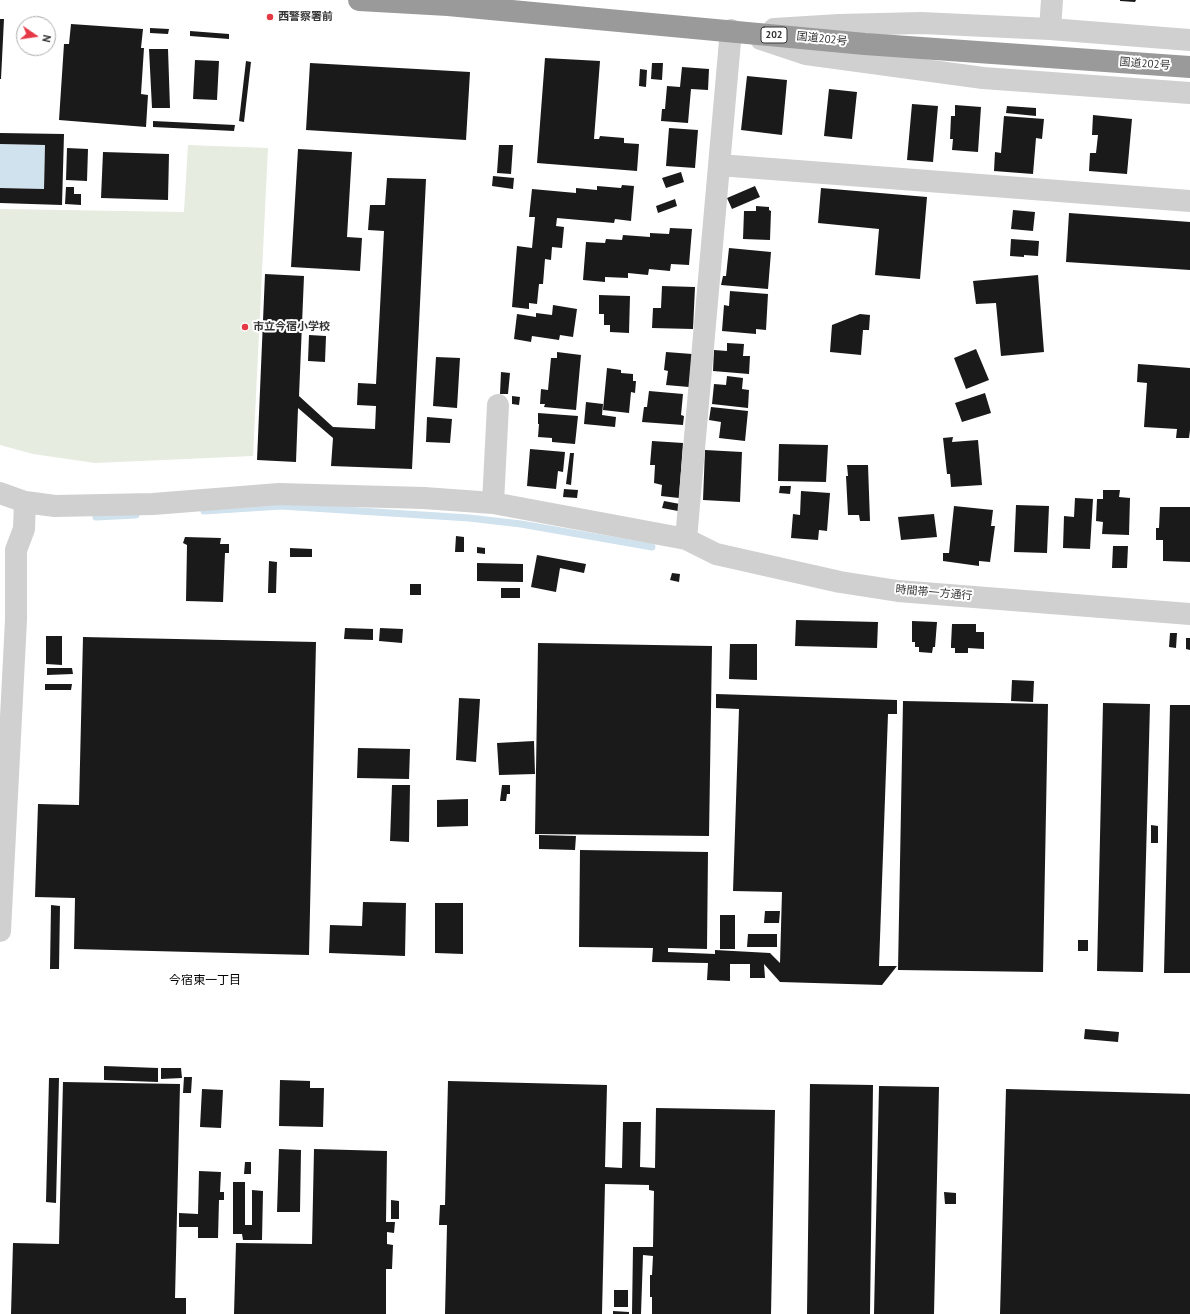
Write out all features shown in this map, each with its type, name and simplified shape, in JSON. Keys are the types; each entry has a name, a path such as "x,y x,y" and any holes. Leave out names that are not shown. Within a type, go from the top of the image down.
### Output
{"highway":[{"name":"国道202号","path":"359,0 448,3 864,44 1190,67"}],"street":[{"path":"1050,29 1052,0"},
{"path":"735,31 839,25 921,23 1050,29 1190,40"},
{"path":"735,31 806,54 983,78 1190,92"},
{"path":"686,538 719,165 735,31"},
{"path":"719,165 1190,201"},
{"path":"493,502 498,405"},
{"name":"時間帯一方通行","path":"0,492 25,502 55,506 153,504 280,494 424,498 493,502 686,538 716,554 840,582 898,591 1190,614"},
{"path":"0,931 8,646 16,620 16,550 24,529 25,502"}],"shaded area":[{"path":"188,145 268,148 253,456 95,463 33,454 0,445 0,209 184,212"}],"water":[{"path":"0,144 45,145 44,189 0,188"}],"building":[{"path":"1120,0 1136,0 1135,2"},
{"path":"0,19 4,19 1,79 0,79"},
{"path":"71,24 143,29 141,48 144,48 141,94 148,95 146,127 59,120 64,44 69,44"},
{"path":"150,28 169,29 168,34 150,33"},
{"path":"190,31 229,34 229,39 190,36"},
{"path":"149,49 168,49 170,108 152,108"},
{"path":"545,58 600,61 594,139 599,139 600,136 624,138 624,143 639,144 637,171 537,163"},
{"path":"195,60 219,61 217,100 193,99"},
{"path":"246,61 251,62 244,122 239,121"},
{"path":"310,63 470,72 466,140 306,130"},
{"path":"652,63 663,63 662,80 651,79"},
{"path":"682,67 709,69 708,90 691,89 688,123 661,121 662,109 665,109 667,86 680,87"},
{"path":"640,69 647,70 646,87 639,86"},
{"path":"747,76 787,80 782,135 741,130"},
{"path":"829,89 857,92 852,139 824,136"},
{"path":"912,104 938,106 933,162 907,160"},
{"path":"955,105 981,107 978,152 952,150 953,139 950,139 951,116 955,116"},
{"path":"1007,106 1036,108 1036,116 1006,113"},
{"path":"1093,115 1132,119 1127,174 1089,171 1090,153 1096,153 1098,135 1092,135"},
{"path":"1004,116 1044,119 1042,139 1036,138 1033,174 994,171 995,152 1001,153"},
{"path":"153,121 235,125 234,131 153,127"},
{"path":"669,128 698,130 695,168 666,166"},
{"path":"0,133 64,134 62,205 0,203 0,188 44,189 45,145 0,144"},
{"path":"499,145 513,145 511,174 497,173"},
{"path":"67,148 88,149 87,181 66,180"},
{"path":"298,149 352,152 347,237 362,238 360,271 291,267"},
{"path":"103,152 169,154 168,200 101,198"},
{"path":"681,172 684,182 666,188 662,178"},
{"path":"493,176 514,178 513,189 492,186"},
{"path":"387,178 426,179 412,469 331,466 333,438 298,408 296,462 257,460 265,274 304,276 299,396 333,427 375,429 376,406 357,405 358,383 376,384 384,231 368,230 370,205 385,205"},
{"path":"622,185 634,186 631,221 615,219 614,223 557,218 556,226 564,227 562,248 552,247 551,260 545,259 543,284 539,284 537,304 529,303 529,309 512,307 517,246 532,248 535,217 529,217 532,189 576,193 576,188 597,190 597,186 621,188"},
{"path":"755,186 760,197 732,209 727,198"},
{"path":"66,187 74,187 74,194 81,194 81,205 65,204"},
{"path":"821,188 927,197 920,279 875,275 879,229 818,223"},
{"path":"675,199 677,206 658,213 656,206"},
{"path":"756,206 769,207 769,210 771,211 770,240 743,239 744,211 756,211"},
{"path":"1013,210 1035,212 1033,231 1011,229"},
{"path":"1069,213 1190,222 1190,270 1066,262"},
{"path":"670,228 692,229 689,265 671,264 670,271 649,269 648,275 628,273 628,278 605,277 605,282 583,280 586,242 605,243 606,239 622,240 623,235 650,237 650,233 669,234"},
{"path":"1011,239 1039,241 1038,256 1010,256"},
{"path":"729,248 771,252 768,289 721,285 723,276 726,276"},
{"path":"1038,275 1044,352 1001,356 996,303 976,304 973,281"},
{"path":"662,286 695,287 693,329 652,328 653,308 661,308"},
{"path":"730,291 768,294 766,330 756,329 756,334 722,331 724,305 729,306"},
{"path":"599,295 630,296 629,333 610,332 610,325 604,325 604,314 599,314"},
{"path":"553,305 577,309 573,337 560,335 559,340 532,336 531,342 514,339 517,314 536,317 536,313 552,315"},
{"path":"860,314 870,315 869,330 863,330 861,355 830,352 832,325"},
{"path":"309,335 326,336 325,362 308,361"},
{"path":"727,343 744,344 743,356 750,356 749,374 713,371 714,350 727,351"},
{"path":"976,349 989,380 966,389 954,358"},
{"path":"557,352 581,355 576,410 544,407 545,404 540,404 541,389 548,390 551,358 557,358"},
{"path":"666,352 692,354 689,387 666,385 668,371 664,370"},
{"path":"436,357 460,358 457,408 433,406"},
{"path":"1138,364 1190,368 1189,438 1176,438 1177,429 1144,427 1147,383 1137,382"},
{"path":"607,368 621,370 621,373 633,374 633,381 636,381 635,393 631,392 629,413 603,410"},
{"path":"501,372 510,373 508,394 500,394"},
{"path":"727,376 743,378 742,389 749,390 748,408 712,404 714,384 726,385"},
{"path":"649,391 683,394 681,415 684,416 683,425 642,422 644,407 647,407"},
{"path":"985,393 991,413 962,422 955,403"},
{"path":"512,396 520,397 519,405 512,404"},
{"path":"586,402 603,404 602,415 616,417 615,427 584,424"},
{"path":"711,407 748,411 745,441 719,438 721,422 709,420"},
{"path":"538,413 578,416 575,444 552,442 552,438 538,437"},
{"path":"427,417 452,419 450,443 426,442"},
{"path":"953,437 952,442 978,440 982,485 951,487 950,474 947,474 943,438"},
{"path":"652,441 683,443 679,498 661,496 662,485 654,483 655,465 650,465"},
{"path":"779,444 828,445 826,482 778,481"},
{"path":"530,449 565,452 563,472 558,471 556,489 527,486"},
{"path":"705,450 742,452 740,502 703,500"},
{"path":"570,453 574,453 571,485 566,484"},
{"path":"847,465 868,465 870,521 860,521 859,515 848,515 846,476 848,476"},
{"path":"780,486 791,486 790,494 779,493"},
{"path":"564,489 578,490 577,498 563,497"},
{"path":"1103,490 1120,490 1119,497 1130,498 1129,535 1102,534 1103,522 1096,521 1097,499 1103,499"},
{"path":"801,491 830,493 827,531 819,530 818,540 791,538 793,514 800,515"},
{"path":"1075,498 1093,499 1090,549 1063,548 1064,516 1074,517"},
{"path":"664,501 680,504 678,511 662,508"},
{"path":"1016,505 1049,506 1047,553 1014,552"},
{"path":"954,506 993,510 991,526 995,526 990,562 979,561 979,566 943,561 943,553 949,553"},
{"path":"1160,507 1190,507 1190,562 1163,561 1163,540 1156,540 1156,528 1159,528"},
{"path":"934,514 937,537 901,540 898,517"},
{"path":"456,536 464,537 464,552 455,552"},
{"path":"185,537 221,538 220,544 229,544 229,553 225,553 223,602 186,601 187,545 183,543"},
{"path":"1113,546 1128,546 1127,568 1112,568"},
{"path":"477,547 485,548 485,554 477,553"},
{"path":"290,548 312,549 312,557 290,557"},
{"path":"537,555 586,564 584,573 560,568 556,592 531,587"},
{"path":"269,561 277,562 276,593 268,593"},
{"path":"477,563 523,564 523,582 477,581"},
{"path":"672,573 680,574 679,582 670,580"},
{"path":"410,584 421,584 421,595 410,595"},
{"path":"501,588 520,588 520,598 501,598"},
{"path":"796,620 878,622 877,648 795,646"},
{"path":"912,621 937,622 935,647 933,647 932,653 919,652 919,647 915,647 915,642 912,642"},
{"path":"952,624 976,624 976,632 984,632 984,649 968,648 968,653 955,653 955,648 951,648"},
{"path":"345,628 373,629 373,640 344,639"},
{"path":"380,628 403,629 402,643 379,641"},
{"path":"1170,633 1177,633 1176,648 1169,647"},
{"path":"46,636 62,636 62,665 46,664"},
{"path":"83,637 316,642 309,955 74,949 75,898 35,897 38,804 79,805"},
{"path":"1186,638 1190,638 1190,650 1186,649"},
{"path":"538,643 712,646 709,836 535,834"},
{"path":"730,644 757,644 757,680 729,679"},
{"path":"47,668 72,668 73,674 47,675"},
{"path":"1012,680 1034,681 1033,702 1011,701"},
{"path":"45,684 72,684 71,690 45,690"},
{"path":"716,694 897,700 897,714 888,714 879,966 897,966 882,985 780,982 764,964 765,978 750,978 750,964 730,964 730,981 707,980 708,963 652,962 653,948 579,947 580,850 708,852 707,949 668,948 668,952 715,954 715,950 770,953 780,963 782,892 733,891 739,709 716,708"},
{"path":"459,698 480,699 476,762 456,760"},
{"path":"903,701 1048,704 1043,972 898,970"},
{"path":"1103,703 1150,704 1143,972 1097,971"},
{"path":"1170,705 1190,705 1190,973 1164,973"},
{"path":"534,741 535,774 499,775 497,743"},
{"path":"358,748 410,749 409,779 357,778"},
{"path":"392,785 410,785 409,842 390,841"},
{"path":"502,785 510,785 510,794 507,794 506,801 500,801"},
{"path":"468,799 468,826 437,827 437,800"},
{"path":"1151,825 1158,826 1158,843 1151,843"},
{"path":"539,835 576,836 575,850 539,849"},
{"path":"363,902 406,903 405,956 329,953 330,925 362,926"},
{"path":"435,903 463,903 463,954 435,953"},
{"path":"51,905 60,906 59,969 50,969"},
{"path":"765,911 780,911 779,923 764,923"},
{"path":"720,915 735,915 735,949 720,949"},
{"path":"748,934 777,934 777,947 747,947"},
{"path":"1078,940 1088,940 1088,951 1078,951"},
{"path":"1085,1029 1119,1032 1118,1042 1084,1039"},
{"path":"104,1066 158,1068 158,1082 104,1080"},
{"path":"161,1068 181,1068 182,1078 161,1079"},
{"path":"184,1077 192,1077 191,1093 183,1093"},
{"path":"49,1078 59,1078 56,1203 46,1202"},
{"path":"280,1080 310,1081 310,1088 324,1088 323,1127 279,1126"},
{"path":"448,1081 607,1085 605,1167 622,1168 623,1122 641,1122 640,1167 655,1168 656,1108 775,1110 771,1314 652,1314 650,1275 652,1275 653,1256 643,1255 641,1314 632,1314 633,1247 653,1247 654,1191 649,1190 649,1185 605,1184 602,1314 445,1314 447,1225 439,1225 440,1205 445,1205"},
{"path":"63,1082 180,1084 175,1298 186,1298 186,1314 11,1314 13,1243 59,1244"},
{"path":"810,1084 873,1085 870,1314 807,1314"},
{"path":"879,1086 939,1087 934,1314 874,1314"},
{"path":"202,1089 223,1090 221,1128 200,1127"},
{"path":"1006,1089 1190,1094 1190,1314 1000,1314"},
{"path":"279,1149 301,1150 300,1212 277,1212"},
{"path":"314,1149 387,1151 386,1222 395,1222 394,1233 387,1232 387,1244 393,1245 392,1269 386,1269 386,1314 234,1314 236,1243 312,1244"},
{"path":"245,1162 251,1162 251,1174 244,1174"},
{"path":"199,1171 221,1172 220,1192 224,1192 224,1200 219,1200 218,1238 198,1238 198,1227 179,1227 179,1213 198,1214"},
{"path":"233,1182 245,1182 245,1225 252,1225 252,1190 263,1191 262,1240 243,1240 242,1234 233,1234"},
{"path":"944,1192 956,1193 956,1204 945,1204"},
{"path":"391,1200 399,1201 399,1219 391,1219"},
{"path":"614,1290 628,1290 628,1307 614,1307"},
{"path":"613,1311 629,1312 629,1314 613,1314"}],"waterway":[{"path":"204,511 281,506 469,518 521,524 652,547"},
{"path":"96,517 136,515"}],"place":[{"name":"西警察署前","path":"270,17"},
{"name":"市立今宿小学校","path":"245,327"}],"district":[{"name":"今宿東一丁目","path":"205,981"}]}
